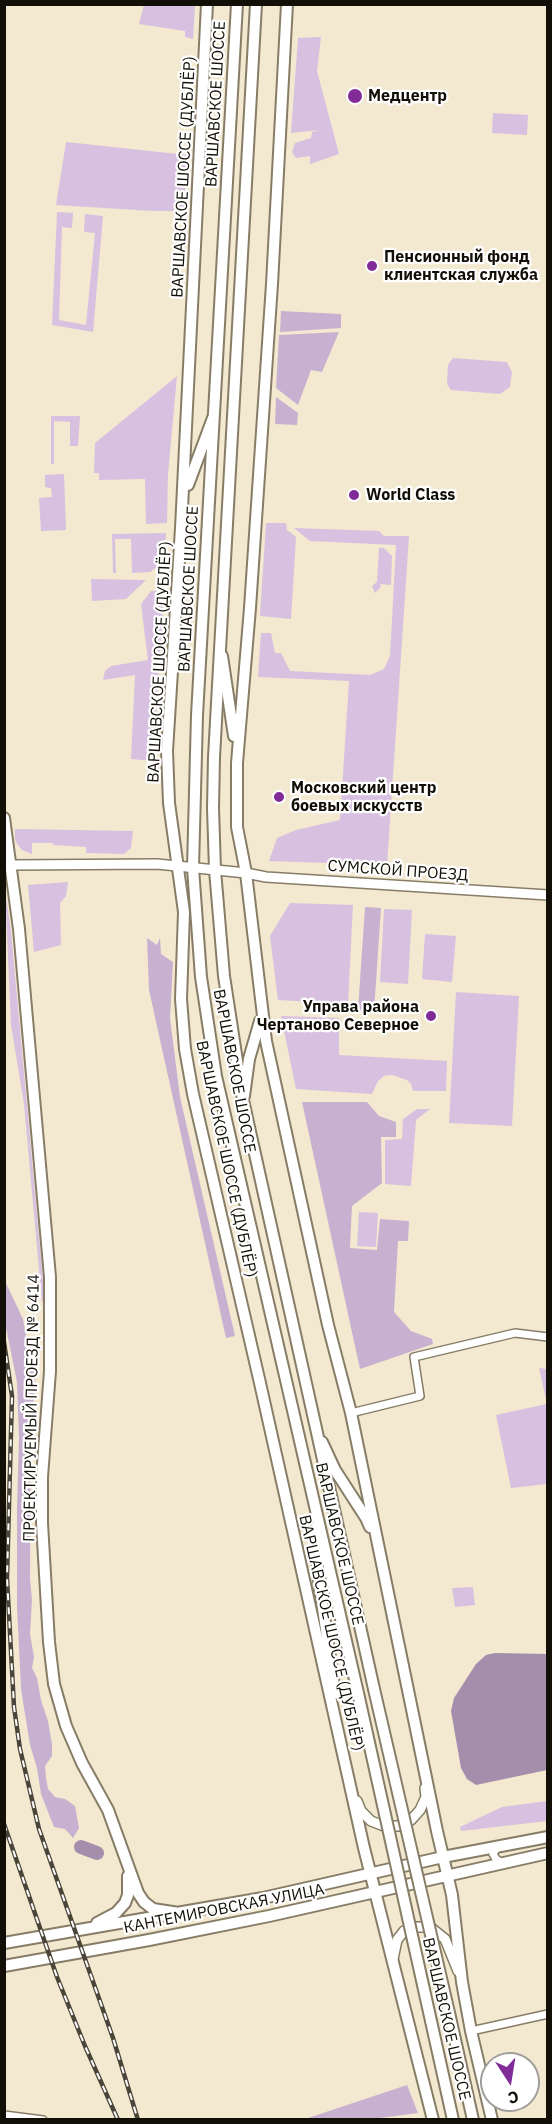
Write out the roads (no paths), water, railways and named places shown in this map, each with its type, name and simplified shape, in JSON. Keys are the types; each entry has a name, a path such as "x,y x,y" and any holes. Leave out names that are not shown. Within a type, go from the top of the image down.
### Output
{"main road":[{"name":"ВАРШАВСКОЕ ШОССЕ (ДУБЛЁР)","path":"207,4 181,528 167,751 170,803 184,912 181,999 185,1049 193,1095 370,1874 433,2120"},
{"name":"ВАРШАВСКОЕ ШОССЕ","path":"237,4 197,715 193,868 201,977 216,1076 358,1693 453,2120"},
{"name":"ВАРШАВСКОЕ ШОССЕ","path":"256,4 213,808 215,870 224,976 243,1100 473,2120"},
{"path":"287,4 272,284 237,763 237,827 246,873 262,1013 328,1325 351,1413 453,1901 462,1982 492,2120"},
{"path":"181,528 190,476 214,415"},
{"path":"220,646 237,763"},
{"name":"ПРОЕКТИРУЕМЫЙ ПРОЕЗД № 6414","path":"4,818 42,1170 50,1277 50,1371 42,1477 42,1523 49,1642 54,1684 66,1726 82,1763 108,1810 138,1893 148,1906 158,1911 179,1913"},
{"path":"243,1100 249,1059 259,1032 262,1013"},
{"path":"320,1437 335,1470 366,1518 380,1550"},
{"path":"317,1518 318,1573 343,1755"},
{"name":"КАНТЕМИРОВСКАЯ УЛИЦА","path":"4,1943 314,1887 443,1857 548,1837"},
{"name":"КАНТЕМИРОВСКАЯ УЛИЦА","path":"4,1966 317,1906 447,1874 548,1853"},
{"name":"ПРОЕКТИРУЕМЫЙ ПРОЕЗД № 6414","path":"89,1927 116,1913 125,1903 129,1887 128,1866"},
{"path":"314,1887 320,1888 325,1896 323,1902 317,1906"}],"street":[{"name":"СУМСКОЙ ПРОЕЗД","path":"8,865 157,864 266,877 548,895"},
{"path":"534,894 548,890"},
{"path":"351,1413 420,1396 414,1357 515,1333 548,1337"},
{"path":"349,1780 365,1816 377,1824 398,1826 416,1815 424,1804 426,1797 423,1764"},
{"path":"501,1845 495,1848 493,1854 502,1863"},
{"path":"393,1962 395,1946 404,1931 414,1927 430,1926 445,1939 462,1982"},
{"path":"471,2031 548,2014"},
{"path":"4,2115 43,2120"}],"waterway":[{"path":"81,1847 97,1853"}],"railway":[{"path":"4,1342 12,1396 7,1578 14,1707 20,1749 39,1829 113,2038 138,2120"},
{"path":"4,1824 57,1977 118,2120"}],"place":[{"name":"Медцентр","path":"355,96"},
{"name":"Пенсионный фонд клиентская служба","path":"372,266"},
{"name":"World Class","path":"354,495"},
{"name":"Московский центр боевых искусств","path":"279,797"},
{"name":"Управа района Чертаново Северное","path":"431,1016"}]}
